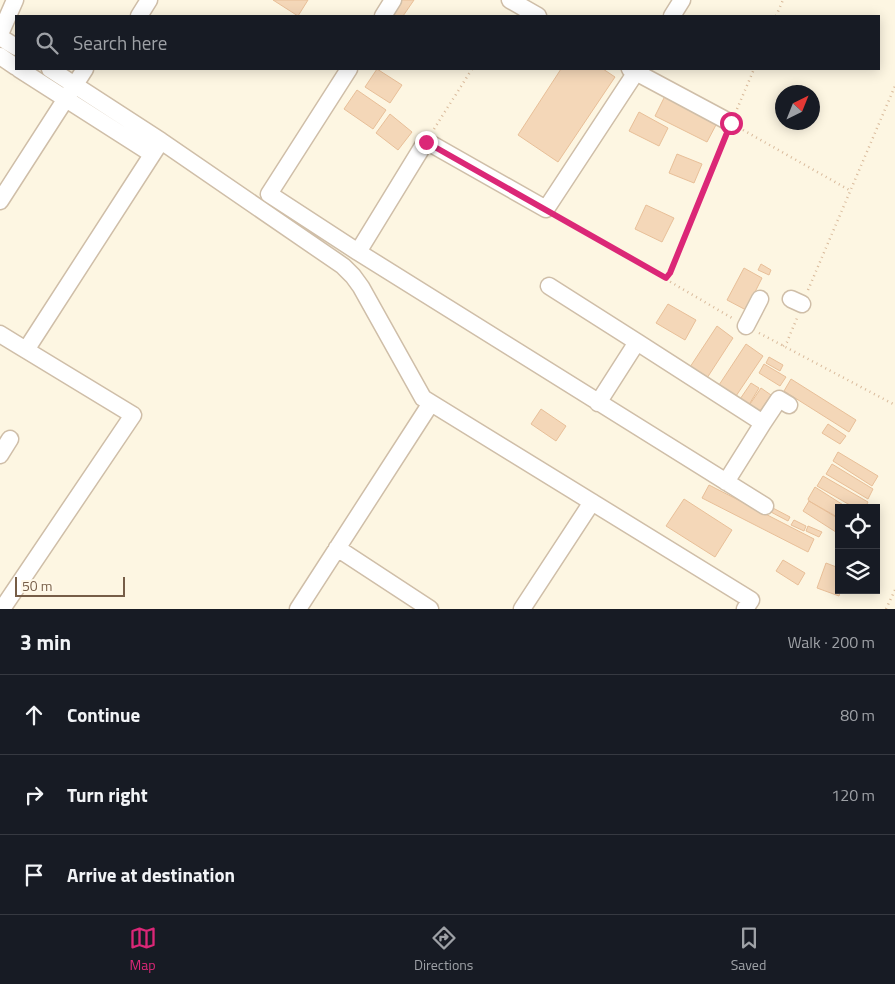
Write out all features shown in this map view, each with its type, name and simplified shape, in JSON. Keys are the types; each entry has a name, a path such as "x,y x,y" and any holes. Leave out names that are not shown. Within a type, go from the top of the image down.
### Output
{"street":[{"path":"15,0 0,35 15,46"},
{"path":"140,15 149,0"},
{"path":"384,15 393,0"},
{"path":"510,0 536,15"},
{"path":"673,15 682,0"},
{"path":"0,56 15,66"},
{"path":"21,70 65,99 157,148 343,266 361,287 423,398 750,600 745,609"},
{"path":"52,70 74,84 157,148"},
{"path":"0,201 84,70"},
{"path":"348,70 269,194 598,403 765,506"},
{"path":"358,252 426,142 546,209 634,70 731,123"},
{"path":"26,350 157,148"},
{"path":"550,286 763,423"},
{"path":"746,326 760,299"},
{"path":"0,334 133,415 2,609"},
{"path":"598,403 637,342"},
{"path":"726,482 779,399 789,405"},
{"path":"298,609 431,403"},
{"path":"0,454 10,438"},
{"path":"522,609 592,502"},
{"path":"337,548 430,609"}],"path":[{"path":"776,15 783,0"},
{"path":"426,142 471,70"},
{"path":"666,278 670,273 754,70"},
{"path":"783,346 787,342 797,301 851,190 895,86"},
{"path":"731,123 851,190"},
{"path":"546,209 746,326 895,405"},
{"path":"886,609 895,590"}],"building":[{"path":"273,0 308,0 299,15"},
{"path":"399,0 414,0 404,15 391,15"},
{"path":"376,70 402,85 390,103 365,87"},
{"path":"560,70 604,70 615,77 558,162 518,135"},
{"path":"357,90 386,110 373,129 344,109"},
{"path":"665,96 717,123 707,142 655,116"},
{"path":"639,112 668,128 659,146 629,131"},
{"path":"390,114 412,132 398,150 376,133"},
{"path":"677,154 702,164 694,183 669,173"},
{"path":"646,205 674,218 662,242 635,229"},
{"path":"761,264 771,270 769,275 758,270"},
{"path":"744,268 762,278 746,310 727,300"},
{"path":"668,304 696,320 685,340 656,323"},
{"path":"717,326 733,338 707,378 690,367"},
{"path":"746,344 763,356 736,396 719,385"},
{"path":"769,357 783,365 780,371 766,363"},
{"path":"764,364 786,377 780,386 759,373"},
{"path":"791,379 856,420 849,432 784,391"},
{"path":"751,383 759,388 747,408 738,402"},
{"path":"761,388 771,395 758,414 748,407"},
{"path":"541,409 566,426 556,441 531,424"},
{"path":"828,424 846,436 840,444 822,433"},
{"path":"838,452 878,476 872,486 833,461"},
{"path":"832,464 873,489 868,499 826,474"},
{"path":"823,476 868,502 867,504 848,504 817,486"},
{"path":"709,485 814,539 808,552 702,498"},
{"path":"815,487 842,504 835,504 835,516 808,499"},
{"path":"684,499 732,530 715,557 666,526"},
{"path":"809,501 835,517 835,531 803,511"},
{"path":"771,507 790,517 788,521 769,511"},
{"path":"794,520 806,526 804,531 791,525"},
{"path":"808,526 822,532 819,537 806,531"},
{"path":"783,560 805,573 798,585 776,571"},
{"path":"826,563 835,566 835,594 840,594 839,596 817,588"}],"route":[{"path":"426,142 666,278 670,273 702,198 731,123"}]}
